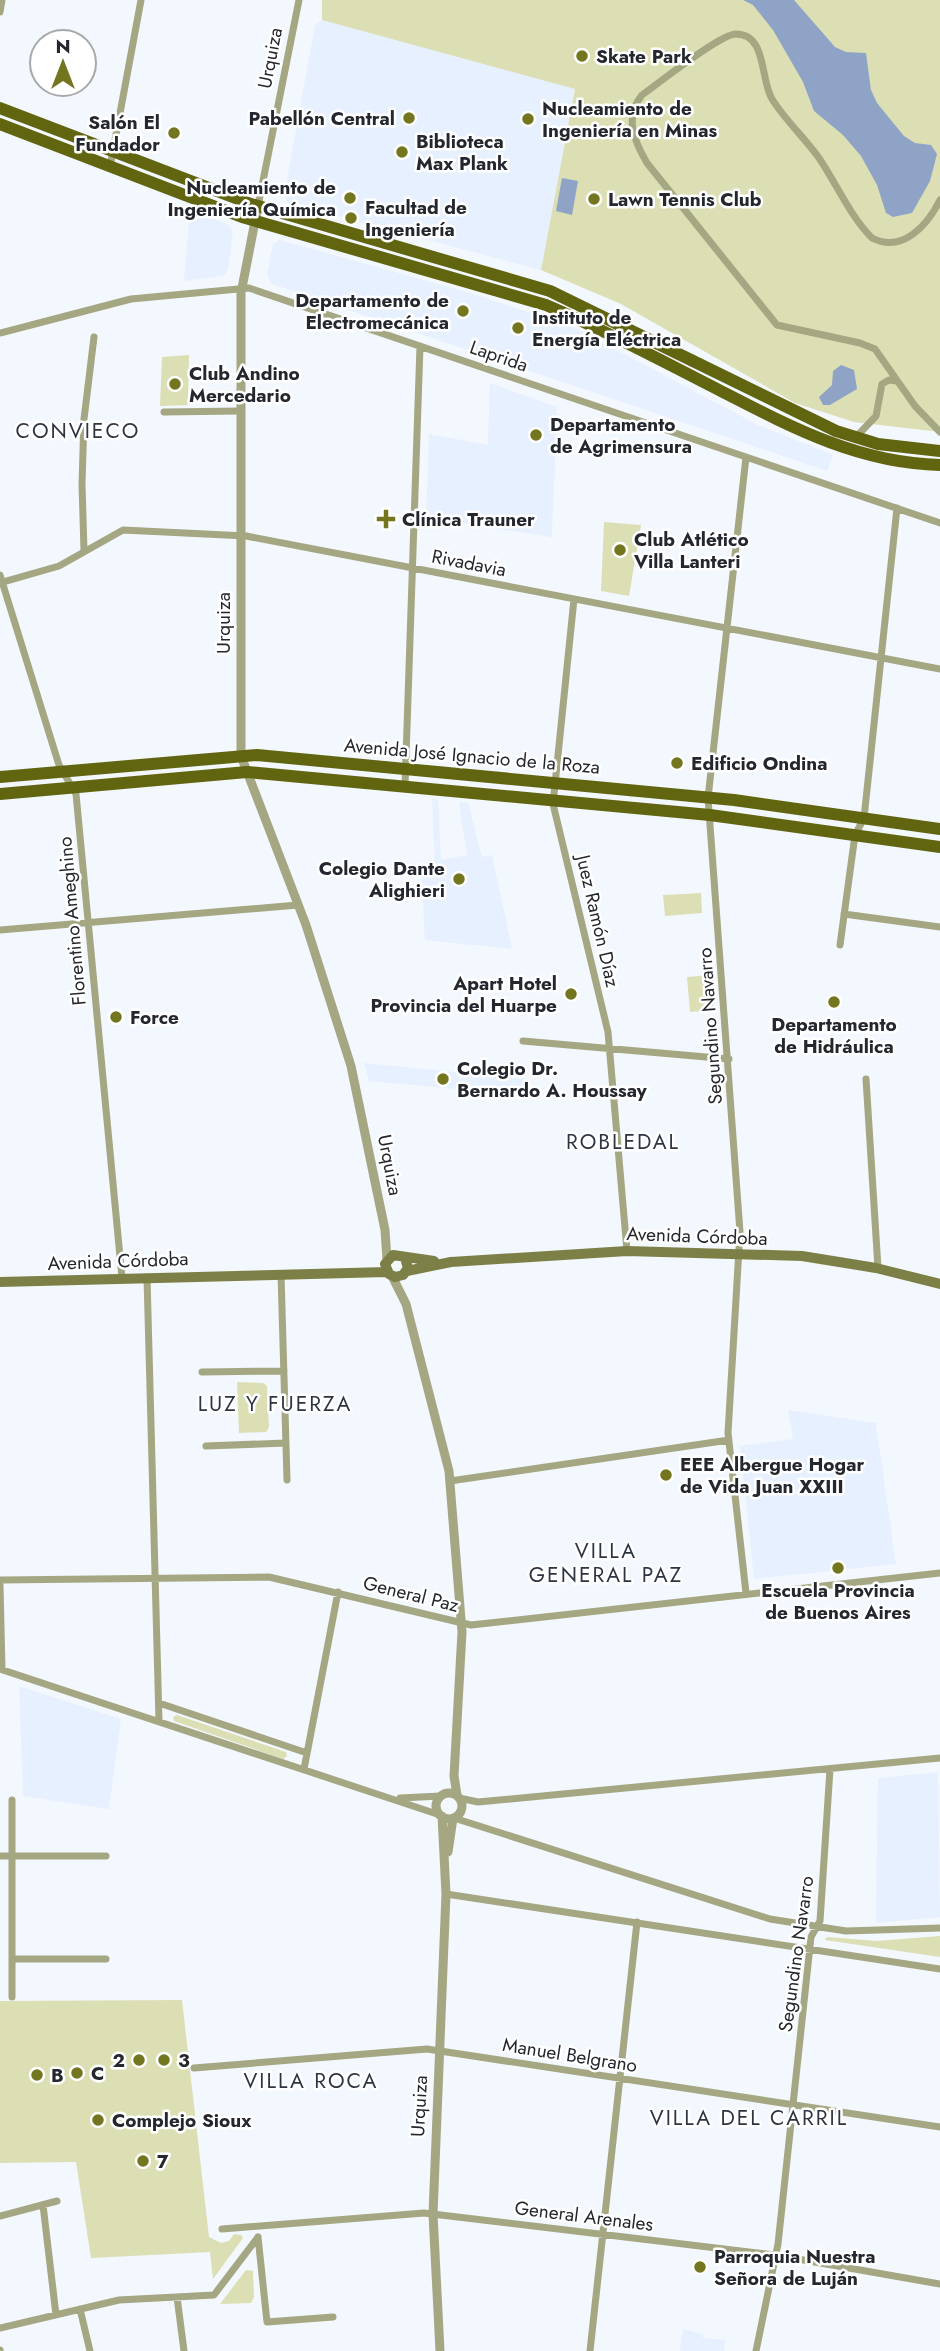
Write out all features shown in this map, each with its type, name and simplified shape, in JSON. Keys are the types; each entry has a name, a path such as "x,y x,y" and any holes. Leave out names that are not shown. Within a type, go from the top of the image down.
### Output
{"main road":[{"path":"0,108 258,206 550,291 596,310 801,417 855,438 895,447 940,451"},
{"path":"0,124 254,220 527,298 591,324 816,439 874,458 940,465"},
{"name":"Avenida José Ignacio de la Roza","path":"0,777 241,757 322,761 708,798 940,829"},
{"path":"247,772 274,765 302,767 322,761"},
{"name":"Avenida José Ignacio de la Roza","path":"0,793 247,772 710,815 940,847"},
{"path":"554,800 578,793 599,794 620,790"},
{"path":"639,808 664,803 691,804 708,798"},
{"path":"855,835 876,827 925,826"},
{"name":"Avenida Córdoba","path":"0,1282 388,1268 406,1272 451,1262 627,1251 802,1256 878,1268 940,1284"},
{"path":"388,1268 402,1256 406,1272"},
{"name":"Avenida Córdoba","path":"402,1256 451,1262"}],"street":[{"path":"0,12 2,0"},
{"path":"110,167 141,0"},
{"name":"Urquiza","path":"299,0 241,289 241,757 299,905 354,1077 385,1230 388,1268 405,1304 450,1481 461,1623 454,1776 458,1797"},
{"path":"940,200 918,232 888,242 872,238 817,156 772,98 764,80 760,51 749,37 739,34 722,39 642,95 634,107 634,136 647,163 778,326 868,345 881,355 922,415 940,432"},
{"name":"Laprida","path":"0,333 131,299 249,288 940,523"},
{"path":"84,551 84,419 94,337"},
{"path":"405,786 420,346"},
{"path":"855,438 873,421 881,401 882,384 888,380 898,382"},
{"path":"164,412 240,411"},
{"name":"Segundino Navarro","path":"746,457 708,798 740,1232 729,1440 746,1593"},
{"path":"840,945 855,835 864,817 897,508"},
{"name":"Rivadavia","path":"1,580 59,566 117,531 128,529 240,536 940,669"},
{"name":"Florentino Ameghino","path":"1,580 63,772 76,794 122,1278"},
{"name":"Juez Ramón Díaz","path":"574,599 554,800 609,1048 627,1251"},
{"path":"0,930 299,905"},
{"path":"844,914 940,927"},
{"path":"523,1041 729,1059"},
{"path":"866,1079 878,1268"},
{"name":"Urquiza","path":"385,1230 402,1256"},
{"name":"Urquiza","path":"405,1304 406,1272"},
{"path":"281,1273 287,1480"},
{"path":"147,1277 159,1721"},
{"path":"202,1372 284,1371"},
{"path":"450,1481 729,1440"},
{"path":"206,1446 286,1443"},
{"name":"General Paz","path":"0,1580 270,1577 471,1625 940,1573"},
{"path":"0,1585 1,1669 441,1816 770,1919 866,1932 940,1928"},
{"path":"304,1769 338,1592"},
{"path":"159,1703 307,1753"},
{"path":"392,1798 442,1795 478,1802 940,1758"},
{"name":"Segundino Navarro","path":"755,2351 775,2255 809,1948 820,1921 830,1769"},
{"name":"Urquiza","path":"442,1795 454,1776"},
{"path":"441,1816 436,1805 442,1795"},
{"path":"454,1818 462,1807 458,1797"},
{"path":"12,1800 12,1997"},
{"name":"Urquiza","path":"440,2351 433,2214 446,1894 441,1816"},
{"name":"Urquiza","path":"446,1864 454,1818"},
{"path":"0,1856 106,1856"},
{"path":"446,1894 940,1969"},
{"path":"590,2351 637,1922"},
{"path":"12,1959 106,1959"},
{"name":"Manuel Belgrano","path":"194,2068 427,2049 940,2127"},
{"path":"0,2216 57,2201"},
{"path":"43,2205 56,2315"},
{"name":"General Arenales","path":"222,2229 433,2214 775,2255 940,2284"},
{"path":"257,2226 267,2322 333,2317"},
{"path":"0,2328 119,2300 214,2295 258,2237"},
{"path":"177,2297 184,2351"},
{"path":"80,2309 90,2351"}],"shaded area":[{"path":"502,0 575,89 541,270 288,203 284,196 315,25 322,20 408,43"},
{"path":"190,210 229,225 233,232 228,270 223,276 184,281"},
{"name":"Facultad de Ingeniería","path":"280,240 467,292 575,328 756,424 833,455 827,471 272,284 267,275 273,244"},
{"path":"490,383 557,407 552,537 426,518 429,434 488,445"},
{"name":"Colegio Dante Alighieri","path":"432,799 438,800 441,860 467,855 459,802 468,803 482,857 492,855 512,949 425,940 421,870 428,870 428,860 435,860"},
{"name":"Colegio Dr. Bernardo A. Houssay","path":"364,1063 524,1079 525,1095 369,1081"},
{"path":"788,1410 876,1423 896,1564 754,1579 740,1446 793,1439"},
{"path":"19,1686 121,1719 109,1809 23,1796"},
{"path":"938,1772 940,1917 876,1923 878,1778"},
{"path":"683,2329 703,2334 703,2338 725,2340 724,2351 680,2351"}],"green space":[{"path":"322,0 940,0 940,432 854,422 795,403 621,304 541,270 575,89 322,20"},
{"name":"Club Andino Mercedario","path":"189,355 188,405 160,406 162,357"},
{"name":"Club Atlético Villa Lanteri","path":"604,522 641,525 629,596 601,591"},
{"path":"701,893 702,913 665,916 663,895"},
{"path":"711,975 714,1010 690,1012 687,977"},
{"path":"237,1382 263,1383 267,1386 269,1427 266,1432 239,1433"},
{"path":"177,1715 286,1752 287,1756 283,1759 174,1721 173,1717"},
{"path":"940,1936 940,1957 825,1940 827,1937 877,1941"},
{"name":"Complejo Sioux","path":"182,2000 209,2237 221,2243 229,2241 234,2234 243,2238 213,2279 210,2252 91,2258 76,2162 0,2163 0,2001"},
{"path":"246,2270 253,2271 254,2297 251,2303 220,2304"}],"water":[{"path":"743,0 794,0 835,47 846,52 866,53 871,90 877,103 904,136 915,143 931,145 937,154 930,181 912,213 893,217 886,213 877,185 861,156 843,135 814,111 803,82 773,30 753,5"},
{"path":"562,178 578,181 572,215 556,211"},
{"path":"841,365 854,370 857,389 830,405 823,405 819,397 832,385 833,371"}],"place":[{"name":"Skate Park","path":"582,56"},
{"name":"Pabellón Central","path":"409,118"},
{"name":"Nucleamiento de Ingeniería en Minas","path":"528,119"},
{"name":"Salón El Fundador","path":"174,133"},
{"name":"Biblioteca Max Plank","path":"402,152"},
{"name":"Nucleamiento de Ingeniería Química","path":"350,198"},
{"name":"Lawn Tennis Club","path":"594,199"},
{"name":"Facultad de Ingeniería","path":"351,218"},
{"name":"Departamento de Electromecánica","path":"463,311"},
{"name":"Instituto de Energía Eléctrica","path":"518,328"},
{"name":"Club Andino Mercedario","path":"175,384"},
{"name":"Departamento de Agrimensura","path":"536,435"},
{"name":"Clínica Trauner","path":"386,519"},
{"name":"Club Atlético Villa Lanteri","path":"620,550"},
{"name":"Edificio Ondina","path":"677,763"},
{"name":"Colegio Dante Alighieri","path":"459,879"},
{"name":"Apart Hotel Provincia del Huarpe","path":"571,994"},
{"name":"Departamento de Hidráulica","path":"834,1002"},
{"name":"Force","path":"116,1017"},
{"name":"Colegio Dr. Bernardo A. Houssay","path":"443,1079"},
{"name":"EEE Albergue Hogar de Vida Juan XXIII","path":"666,1475"},
{"name":"Escuela Provincia de Buenos Aires","path":"838,1568"},
{"name":"2","path":"139,2060"},
{"name":"3","path":"164,2060"},
{"name":"C","path":"77,2073"},
{"name":"B","path":"37,2075"},
{"name":"Complejo Sioux","path":"98,2120"},
{"name":"7","path":"143,2161"},
{"name":"Parroquia Nuestra Señora de Luján","path":"700,2267"}],"district":[{"name":"CONVIECO","path":"78,431"},
{"name":"ROBLEDAL","path":"623,1142"},
{"name":"LUZ Y FUERZA","path":"275,1404"},
{"name":"VILLA GENERAL PAZ","path":"606,1563"},
{"name":"VILLA ROCA","path":"311,2081"},
{"name":"VILLA DEL CARRIL","path":"749,2118"}]}
